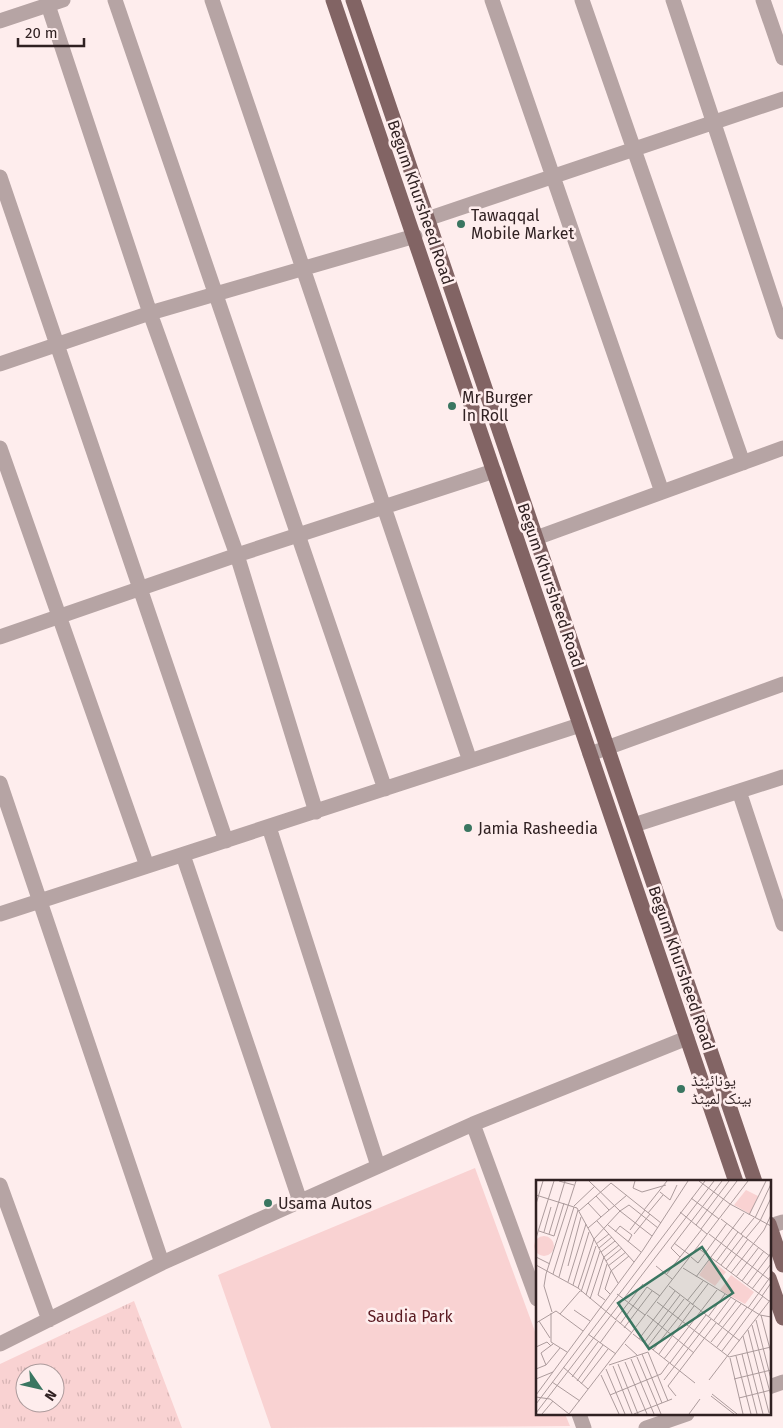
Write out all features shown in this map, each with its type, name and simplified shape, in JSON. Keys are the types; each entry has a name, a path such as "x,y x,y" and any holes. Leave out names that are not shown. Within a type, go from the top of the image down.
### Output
{"main road":[{"name":"Begum Khursheed Road","path":"333,0 735,1180"},
{"name":"Begum Khursheed Road","path":"353,0 754,1180"},
{"path":"774,1224 783,1265"},
{"path":"770,1281 783,1318"}],"street":[{"path":"0,21 63,0"},
{"path":"115,0 385,789"},
{"path":"212,0 470,761"},
{"path":"492,0 662,492"},
{"path":"582,0 743,462"},
{"path":"673,0 783,332"},
{"path":"763,0 783,58"},
{"path":"48,5 150,312 237,555 316,812"},
{"path":"427,218 783,99"},
{"path":"0,177 226,841"},
{"path":"0,364 150,312 415,236"},
{"path":"454,351 470,345"},
{"path":"0,448 147,866"},
{"path":"536,538 783,448"},
{"path":"0,637 237,555 494,471"},
{"path":"590,754 783,684"},
{"path":"0,914 580,725"},
{"path":"634,825 783,777"},
{"path":"0,783 162,1263"},
{"path":"739,791 777,885 783,924"},
{"path":"269,827 378,1166"},
{"path":"183,855 300,1201"},
{"path":"0,1344 162,1263 472,1124 688,1038"},
{"path":"472,1124 536,1296"},
{"path":"0,1185 49,1320"},
{"path":"770,1387 783,1382"},
{"path":"580,1416 584,1428"},
{"path":"646,1428 680,1416"}],"green space":[{"name":"Saudia Park","path":"475,1168 536,1334 536,1416 566,1416 570,1426 271,1428 218,1275"},
{"path":"134,1301 182,1428 0,1428 0,1364"}],"place":[{"name":"Tawaqqal Mobile Market","path":"461,224"},
{"name":"Mr Burger In Roll","path":"452,406"},
{"name":"Jamia Rasheedia","path":"468,828"},
{"name":"یونائیٹڈ بینک لمیٹڈ","path":"681,1089"},
{"name":"Usama Autos","path":"268,1203"}]}
